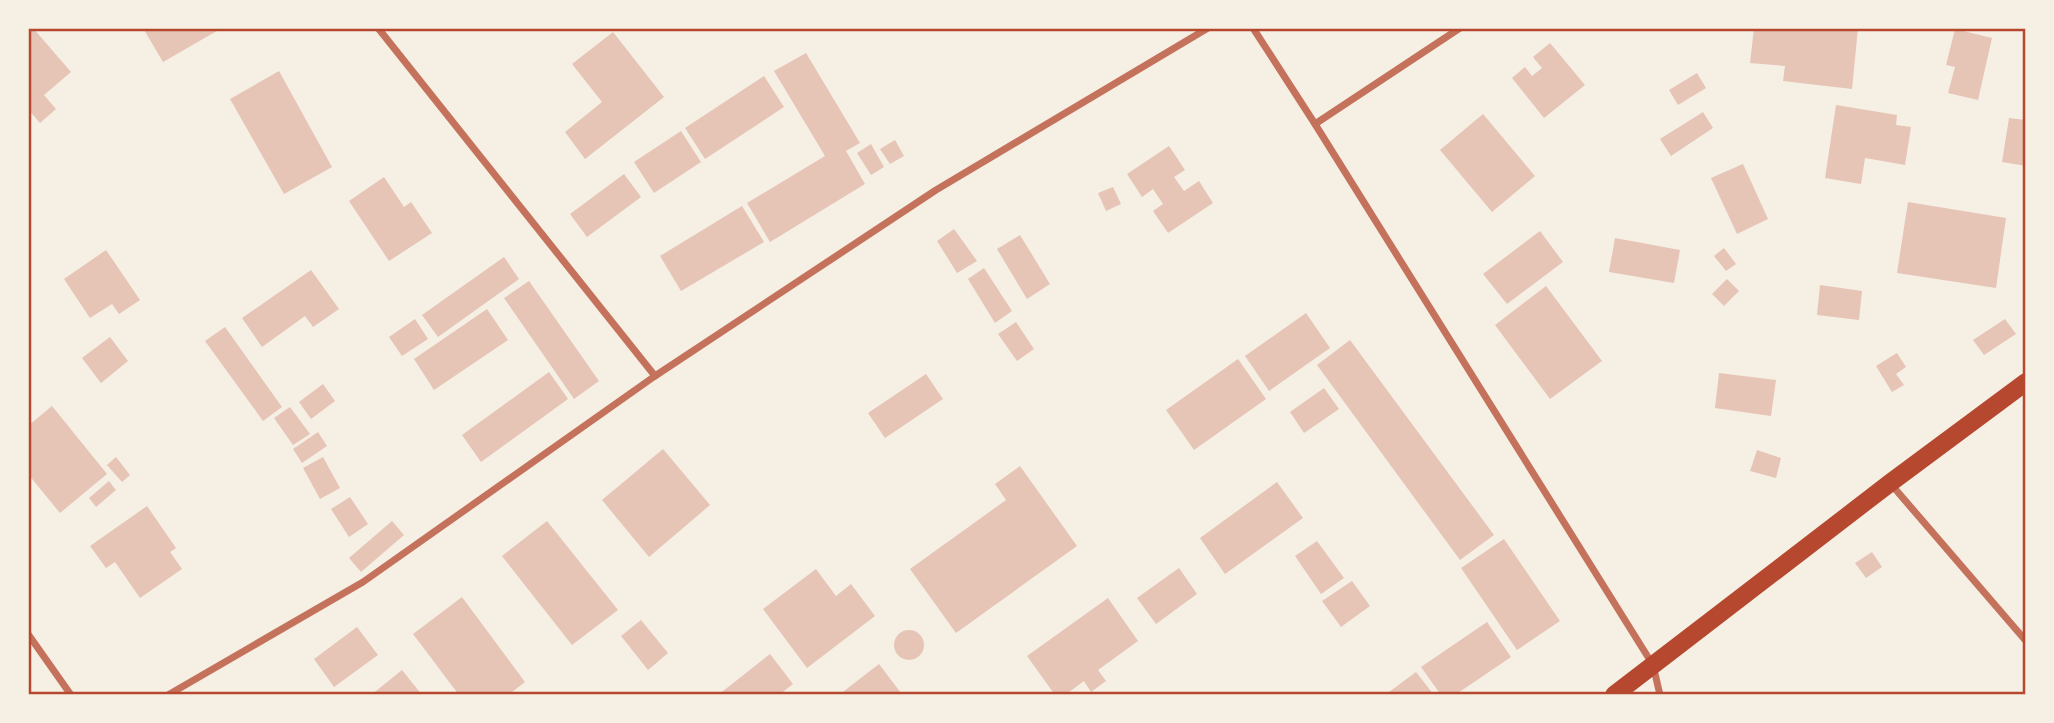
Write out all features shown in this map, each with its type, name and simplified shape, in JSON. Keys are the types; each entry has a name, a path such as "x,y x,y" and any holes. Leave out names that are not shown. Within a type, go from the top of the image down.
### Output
{"main road":[{"path":"1614,695 1890,483 2026,383"}],"street":[{"path":"378,28 655,376"},
{"path":"168,695 363,582 655,376 936,190 1208,28"},
{"path":"1253,28 1653,665 1660,695"},
{"path":"1315,124 1460,28"},
{"path":"1890,483 2026,641"},
{"path":"28,634 71,695"}],"building":[{"path":"28,28 33,28 71,72 44,95 56,109 40,123 28,109"},
{"path":"143,28 222,28 163,62"},
{"path":"1754,28 1858,28 1852,89 1783,81 1785,66 1750,63"},
{"path":"1955,29 1992,38 1978,100 1948,93 1955,67 1946,65"},
{"path":"613,32 664,97 585,159 565,132 602,102 572,64"},
{"path":"1550,43 1585,85 1544,118 1512,78 1525,67 1532,76 1542,68 1533,57"},
{"path":"806,53 860,143 846,151 865,184 770,242 747,203 825,156 774,71"},
{"path":"279,71 332,167 284,194 230,99"},
{"path":"1697,73 1706,88 1678,105 1669,90"},
{"path":"764,76 784,107 705,159 685,128"},
{"path":"1836,105 1897,115 1896,125 1911,127 1905,165 1865,158 1861,184 1825,178"},
{"path":"1703,112 1713,128 1671,156 1660,139"},
{"path":"1483,114 1535,176 1492,212 1440,150"},
{"path":"2009,118 2026,120 2026,166 2002,162"},
{"path":"681,131 701,162 654,193 634,162"},
{"path":"895,140 904,156 890,164 880,149"},
{"path":"871,144 884,167 871,175 857,153"},
{"path":"1169,146 1185,170 1174,177 1184,191 1199,181 1213,203 1168,233 1153,211 1163,204 1153,189 1142,197 1127,174"},
{"path":"1743,164 1768,219 1737,234 1711,178"},
{"path":"624,174 641,197 587,237 570,214"},
{"path":"384,177 404,207 411,202 432,233 389,261 349,201"},
{"path":"1113,187 1121,204 1106,211 1098,193"},
{"path":"1908,202 2006,218 1996,288 1897,273"},
{"path":"742,206 764,242 681,291 660,256"},
{"path":"954,229 977,261 957,273 937,241"},
{"path":"1540,231 1563,262 1507,304 1483,274"},
{"path":"1020,235 1050,284 1027,299 997,249"},
{"path":"1615,238 1680,250 1674,283 1609,272"},
{"path":"1724,248 1736,264 1726,271 1714,256"},
{"path":"106,250 140,300 119,314 112,304 90,318 64,279"},
{"path":"504,257 519,279 438,337 422,315"},
{"path":"984,268 1012,311 995,323 968,279"},
{"path":"311,270 339,309 313,327 305,316 262,347 242,318"},
{"path":"1727,279 1739,291 1724,306 1712,294"},
{"path":"529,281 599,381 574,399 504,298"},
{"path":"1820,285 1862,291 1859,320 1817,315"},
{"path":"1546,286 1602,361 1550,399 1495,325"},
{"path":"487,309 508,340 434,390 414,359"},
{"path":"1306,313 1330,348 1269,391 1245,356"},
{"path":"415,319 428,339 402,356 389,337"},
{"path":"2005,319 2016,334 1984,355 1973,340"},
{"path":"1016,322 1034,349 1017,361 998,334"},
{"path":"225,327 282,407 263,421 205,341"},
{"path":"110,337 128,361 101,383 82,358"},
{"path":"1350,340 1494,535 1460,560 1317,365"},
{"path":"1897,353 1906,367 1896,374 1904,385 1892,392 1876,366"},
{"path":"1238,359 1266,399 1194,450 1166,410"},
{"path":"549,372 568,399 481,462 462,435"},
{"path":"1719,373 1776,380 1771,416 1715,408"},
{"path":"926,374 943,399 885,438 868,413"},
{"path":"323,384 335,401 311,419 299,402"},
{"path":"1324,388 1339,409 1304,433 1290,412"},
{"path":"52,406 107,474 60,513 28,474 28,426"},
{"path":"290,407 310,434 293,445 274,418"},
{"path":"318,432 327,446 302,463 293,449"},
{"path":"663,449 710,505 649,557 602,500"},
{"path":"1757,450 1781,458 1776,478 1750,471"},
{"path":"116,457 130,475 122,482 107,465"},
{"path":"323,457 340,488 320,499 303,468"},
{"path":"1020,466 1077,546 956,633 910,569 1006,500 995,484"},
{"path":"109,481 116,490 96,507 89,498"},
{"path":"1277,482 1303,518 1225,574 1200,538"},
{"path":"350,497 368,524 349,537 331,509"},
{"path":"147,506 176,548 170,552 182,569 140,598 115,562 106,568 90,546"},
{"path":"392,521 404,535 361,572 349,558"},
{"path":"547,521 618,610 572,645 502,556"},
{"path":"1504,539 1560,621 1517,650 1461,568"},
{"path":"1317,541 1344,578 1321,594 1295,556"},
{"path":"1872,552 1882,567 1866,578 1855,563"},
{"path":"1179,568 1197,594 1156,624 1137,598"},
{"path":"816,569 836,596 851,584 875,616 807,668 763,609"},
{"path":"1352,581 1370,606 1341,627 1322,601"},
{"path":"462,597 525,682 508,695 459,695 413,634"},
{"path":"1108,598 1138,641 1098,670 1106,681 1091,692 1084,681 1065,695 1055,695 1027,656"},
{"path":"641,620 668,653 648,670 621,636"},
{"path":"1487,622 1511,657 1455,695 1441,695 1421,667"},
{"path":"357,627 378,655 334,687 314,659"},
{"path":"909,630 920,634 924,645 920,656 909,660 898,656 894,645 898,634"},
{"path":"770,654 793,684 779,695 718,695"},
{"path":"879,664 901,693 899,695 839,695"},
{"path":"402,670 422,695 371,695"},
{"path":"1416,672 1434,695 1385,695"}]}
